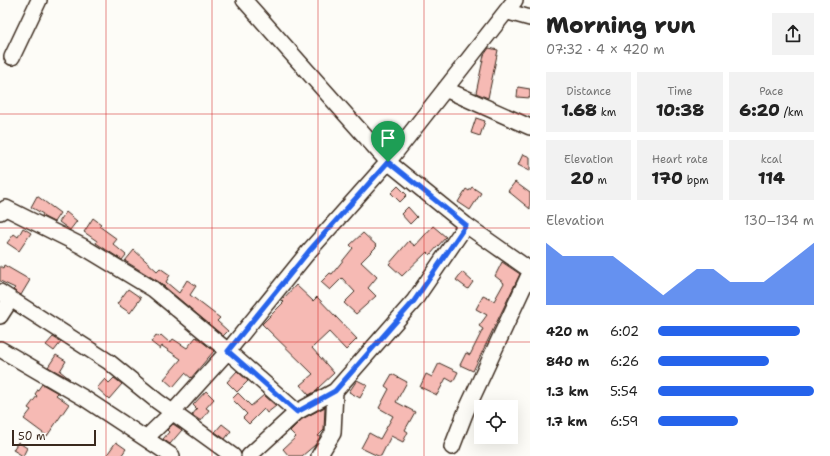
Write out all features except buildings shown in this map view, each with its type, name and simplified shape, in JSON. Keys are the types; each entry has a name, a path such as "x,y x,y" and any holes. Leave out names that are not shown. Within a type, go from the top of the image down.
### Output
{"street":[{"path":"12,57 40,0"},
{"path":"244,0 388,162 466,225 530,271 466,411 452,447"},
{"path":"146,438 173,412 228,351 309,251 388,162 513,6 530,18"},
{"path":"445,89 530,127"},
{"path":"0,212 6,208 88,250 153,289 228,351 297,412"},
{"path":"248,456 297,412 335,391 414,301 466,225"},
{"path":"0,316 6,296 109,362 233,456"},
{"path":"0,349 84,398 172,456"},
{"path":"319,456 333,433 335,391"}],"route":[{"path":"388,162 466,225 414,301 335,391 297,412 228,351 309,251 388,162"}]}
